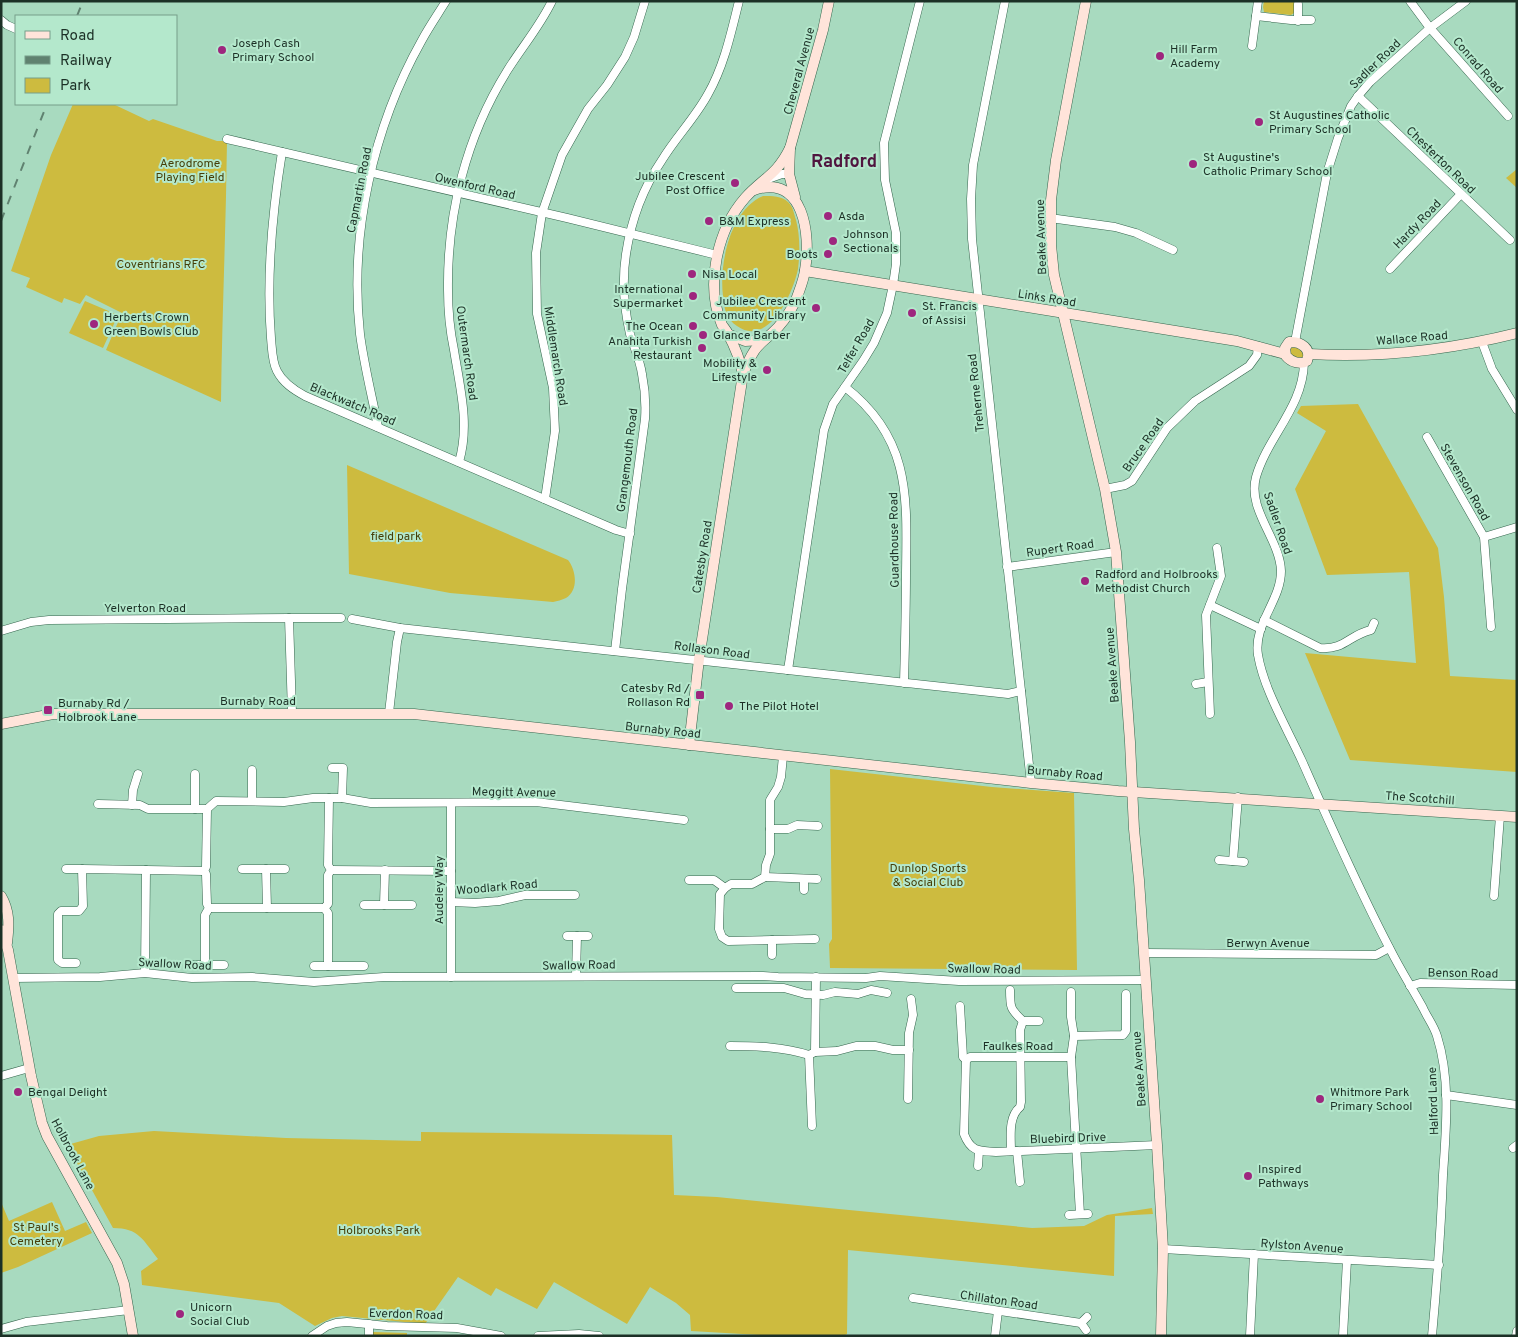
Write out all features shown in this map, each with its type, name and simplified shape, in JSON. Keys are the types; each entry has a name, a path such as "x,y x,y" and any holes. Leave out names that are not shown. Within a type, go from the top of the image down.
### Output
{"street":[{"name":"Capmartin Road","path":"378,427 365,365 358,304 360,239 364,206 371,173 398,91 422,39 446,1"},
{"name":"Outermarch Road","path":"459,462 464,444 464,415 461,386 450,327 448,289 450,240 457,194 471,144 488,105 506,71 545,16 552,1"},
{"name":"Middlemarch Road","path":"545,499 554,422 553,388 536,314 536,253 542,213 562,155 588,109 607,85 625,57 645,1"},
{"name":"Grangemouth Road","path":"616,652 646,402 642,372 630,334 624,297 624,271 630,234 638,204 649,180 662,159 694,118 719,71 739,1"},
{"name":"Cheveral Avenue","path":"754,190 784,161 790,148 823,30 829,1"},
{"name":"Telfer Road","path":"788,670 824,430 833,404 874,343 887,312 893,285 896,264 896,233 885,180 884,143 920,1"},
{"name":"Treherne Road","path":"1006,1 973,165 971,199 972,239 1031,783"},
{"name":"Beake Avenue","path":"1086,1 1056,160 1050,218 1054,274 1106,488 1116,552 1163,1249 1161,1336"},
{"path":"1252,46 1258,1"},
{"name":"Conrad Road","path":"1410,1 1430,28 1508,116"},
{"name":"Sadler Road","path":"1295,342 1327,173 1351,106 1370,82 1430,28 1466,1"},
{"path":"1298,4 1298,21"},
{"path":"1256,16 1298,21 1311,20"},
{"path":"1,20 15,29"},
{"name":"Chesterton Road","path":"1358,96 1510,240"},
{"name":"Owenford Road","path":"227,140 718,255"},
{"name":"Cheveral Avenue","path":"790,148 789,174 797,203"},
{"name":"Blackwatch Road","path":"282,152 273,208 269,292 271,333 276,370 288,385 299,393 616,530 630,534"},
{"path":"764,182 774,176 789,174"},
{"path":"764,186 775,186 783,189 797,203 805,231 805,271 796,299 784,320 773,333 763,340 745,341 728,334 723,326 718,312 715,289 718,255 722,239 733,215 746,197 754,190 764,186"},
{"name":"Hardy Road","path":"1390,269 1461,194"},
{"path":"1050,218 1115,227 1173,250"},
{"name":"Links Road","path":"805,271 1237,341 1285,354"},
{"name":"Wallace Road","path":"1306,358 1416,351 1482,342 1517,333"},
{"name":"Catesby Road","path":"728,334 738,356 743,374"},
{"name":"Catesby Road","path":"689,746 699,659 743,374 752,353 763,340"},
{"path":"1290,342 1295,342 1304,346 1306,358 1291,361 1285,354 1286,346 1290,342"},
{"path":"1482,342 1492,369 1517,410"},
{"name":"Bruce Road","path":"1106,488 1125,485 1132,481 1154,446 1171,424 1195,401 1249,366 1257,355 1258,346"},
{"name":"Sadler Road","path":"1306,358 1301,388 1261,464 1255,484 1257,504 1278,555 1281,571 1276,594 1261,629 1258,651 1264,675 1321,804"},
{"name":"Guardhouse Road","path":"845,388 857,397 873,414 890,438 903,477 907,513 904,683"},
{"name":"Stevenson Road","path":"1427,437 1484,537 1491,627"},
{"name":"Stevenson Road","path":"1484,537 1517,527"},
{"path":"1210,714 1206,615 1221,576 1217,548"},
{"name":"Rupert Road","path":"1007,567 1116,552"},
{"path":"1210,605 1261,629"},
{"path":"289,618 292,713"},
{"name":"Yelverton Road","path":"1,631 31,622 49,620 341,618"},
{"name":"Rollason Road","path":"352,619 400,628 616,652 699,659 904,683 1008,694 1021,691"},
{"path":"1264,620 1320,648 1343,645 1362,632 1374,628"},
{"path":"389,713 400,628"},
{"path":"1196,684 1208,682"},
{"name":"Burnaby Road","path":"1,724 53,714 414,714 1031,783 1132,792 1238,797 1321,804"},
{"path":"764,877 770,854 770,800 778,787 781,777 783,756"},
{"path":"332,768 343,768 342,798"},
{"path":"252,770 252,801"},
{"path":"132,805 133,790 138,774"},
{"path":"195,774 195,809"},
{"path":"1233,861 1238,797"},
{"name":"Meggitt Avenue","path":"207,809 216,800 284,802 313,798 342,798 371,803 536,802 684,820"},
{"path":"329,798 328,865 331,870"},
{"name":"Audeley Way","path":"451,802 451,977"},
{"path":"98,804 140,805 148,809 207,809 206,867 204,871 206,874 207,904 209,908"},
{"name":"The Scotchill","path":"1321,804 1517,817"},
{"name":"Halford Lane","path":"1321,804 1390,948 1436,1032 1446,1079 1439,1265 1432,1336"},
{"path":"1494,896 1500,816"},
{"path":"770,829 788,829 797,825 818,826"},
{"path":"1219,860 1244,862"},
{"path":"242,868 285,869"},
{"path":"66,869 204,871"},
{"path":"76,963 62,963 58,960 58,914 61,911 79,911 82,906 82,869"},
{"path":"266,869 267,908"},
{"path":"145,972 146,870"},
{"path":"331,870 451,871"},
{"path":"209,908 324,908 328,904 328,875 331,870"},
{"path":"384,905 385,870"},
{"path":"816,879 764,877 752,884 731,884 720,894 719,929 722,937 728,941 816,939"},
{"path":"804,879 804,890"},
{"path":"689,880 714,880 725,888"},
{"name":"Woodlark Road","path":"451,902 499,901 525,894 574,895"},
{"name":"Holbrook Lane","path":"1,896 8,911 9,929 7,946"},
{"path":"364,905 412,905"},
{"path":"205,965 205,915 209,908"},
{"path":"324,908 328,913 328,966"},
{"name":"Holbrook Lane","path":"1,930 7,946 30,1068 45,1131 117,1262 124,1284 134,1336"},
{"path":"567,936 588,936"},
{"path":"576,976 577,936"},
{"path":"772,940 772,955"},
{"name":"Berwyn Avenue","path":"1144,954 1376,955 1390,948"},
{"path":"189,965 224,965"},
{"path":"314,966 364,966"},
{"name":"Swallow Road","path":"13,978 100,977 145,972 192,978 252,977 314,982 384,977 576,976 866,978 880,976 959,981 1145,980"},
{"path":"812,1126 812,1053 816,977"},
{"name":"Benson Road","path":"1410,986 1420,983 1517,985"},
{"path":"736,988 784,988 816,995 835,992 854,994 871,990 887,993"},
{"path":"1010,990 1010,1007 1023,1021 1039,1021"},
{"path":"1069,1215 1084,1214 1077,1149 1071,1057 1074,1036 1071,1017 1071,992"},
{"path":"1074,1036 1123,1035 1126,1031 1126,994"},
{"path":"908,1099 910,1033 913,1015 911,1000"},
{"path":"960,1006 963,1058 966,1060 964,1134 969,1144 979,1151 978,1166"},
{"path":"1020,1182 1011,1123 1014,1112 1020,1107 1021,1102 1020,1030 1023,1021"},
{"path":"730,1046 757,1046 812,1053 837,1051 856,1046 910,1050"},
{"name":"Faulkes Road","path":"966,1060 970,1057 1071,1057"},
{"path":"1,1076 30,1068"},
{"path":"1446,1095 1517,1105"},
{"name":"Bluebird Drive","path":"979,1151 1157,1145"},
{"name":"Rylston Avenue","path":"1163,1249 1439,1265"},
{"path":"1250,1336 1254,1254"},
{"path":"1343,1336 1347,1260"},
{"name":"Chillaton Road","path":"913,1298 998,1311 1084,1320 1086,1330"},
{"path":"1,1329 26,1322 129,1310"},
{"path":"995,1336 998,1311"},
{"name":"Everdon Road","path":"312,1336 336,1323 347,1322 411,1327 457,1328 501,1336"},
{"path":"369,1324 369,1336"},
{"path":"410,1336 411,1327"},
{"path":"1516,1336 1517,1331"},
{"path":"538,1336 579,1334 599,1336"}],"green space":[{"path":"1264,1 1295,1 1294,13 1291,15 1264,12"},
{"name":"Coventrians RFC","path":"73,105 115,105 149,121 153,119 217,141 227,141 221,402 106,350 122,313 86,295 80,304 64,298 62,303 26,287 30,278 11,271 51,155"},
{"path":"1517,169 1517,188 1506,178"},
{"path":"763,196 773,196 786,200 792,208 799,238 798,269 791,292 777,315 769,324 759,330 748,331 733,323 726,313 722,283 723,269 729,239 735,225 742,213"},
{"name":"Herberts Crown Green Bowls Club","path":"85,301 118,315 103,348 69,333"},
{"path":"1291,346 1296,346 1305,354 1302,360 1291,355 1289,349"},
{"path":"1358,404 1438,548 1450,676 1517,680 1517,772 1350,760 1305,653 1416,663 1409,572 1327,575 1295,489 1326,431 1297,413 1301,406"},
{"name":"field park","path":"347,465 568,560 573,569 575,580 573,590 566,598 553,602 450,593 349,574"},
{"name":"Dunlop Sports & Social Club","path":"830,769 992,787 1074,793 1077,970 830,968 829,944 832,939"},
{"name":"Holbrooks Park","path":"154,1131 286,1138 421,1141 421,1132 672,1135 674,1195 717,1197 1032,1228 1084,1226 1107,1215 1152,1208 1153,1214 1115,1216 1114,1276 848,1250 847,1334 843,1336 777,1336 691,1331 690,1315 676,1303 650,1287 627,1324 554,1282 537,1309 496,1288 491,1296 458,1277 425,1324 342,1316 332,1318 315,1326 279,1303 142,1285 141,1271 158,1259 140,1236 129,1230 113,1228 67,1145 99,1136"},
{"name":"St Paul's Cemetery","path":"1,1202 9,1221 52,1202 65,1231 86,1222 92,1233 1,1273"},
{"path":"373,1332 407,1333 407,1336 372,1336"}],"railway":[{"path":"77,15 83,1"},
{"path":"1,221 47,105"}],"place":[{"name":"Joseph Cash Primary School","path":"222,50"},
{"name":"Hill Farm Academy","path":"1160,56"},
{"name":"St Augustines Catholic Primary School","path":"1259,122"},
{"name":"St Augustine's Catholic Primary School","path":"1193,164"},
{"name":"Jubilee Crescent Post Office","path":"735,183"},
{"name":"Asda","path":"828,216"},
{"name":"B&M Express","path":"709,221"},
{"name":"Johnson Sectionals","path":"833,241"},
{"name":"Boots","path":"828,254"},
{"name":"Nisa Local","path":"692,274"},
{"name":"International Supermarket","path":"693,296"},
{"name":"Jubilee Crescent Community Library","path":"816,308"},
{"name":"St. Francis of Assisi","path":"912,313"},
{"name":"Herberts Crown Green Bowls Club","path":"94,324"},
{"name":"The Ocean","path":"693,326"},
{"name":"Glance Barber","path":"703,335"},
{"name":"Anahita Turkish Restaurant","path":"702,348"},
{"name":"Mobility & Lifestyle","path":"767,370"},
{"name":"Radford and Holbrooks Methodist Church","path":"1085,581"},
{"name":"Catesby Rd / Rollason Rd","path":"700,695"},
{"name":"The Pilot Hotel","path":"729,706"},
{"name":"Burnaby Rd / Holbrook Lane","path":"48,710"},
{"name":"Bengal Delight","path":"18,1092"},
{"name":"Whitmore Park Primary School","path":"1320,1099"},
{"name":"Inspired Pathways","path":"1248,1176"},
{"name":"Unicorn Social Club","path":"180,1314"}],"district":[{"name":"Radford","path":"844,161"}],"park label":[{"name":"Aerodrome Playing Field","path":"190,170"}]}
